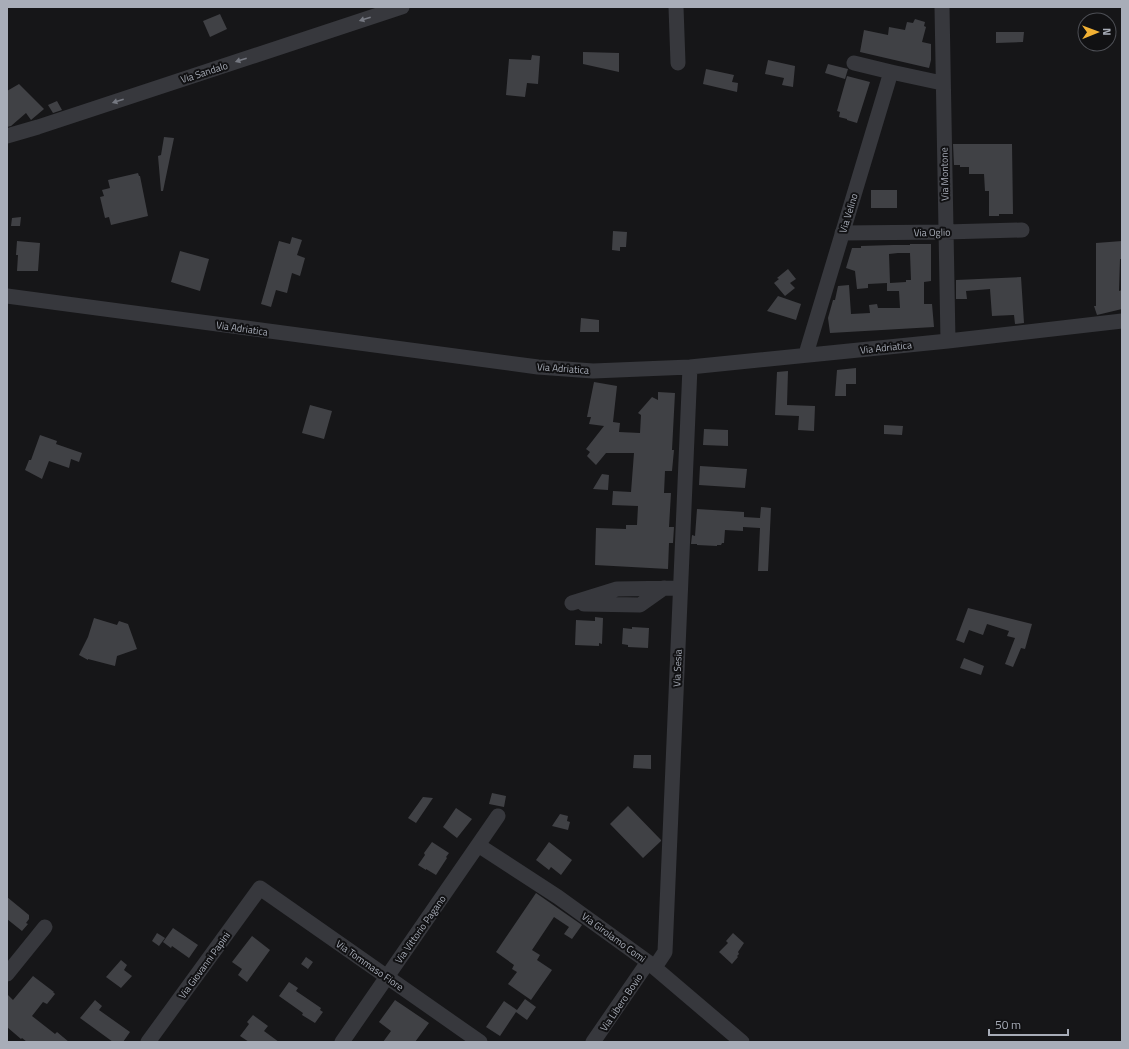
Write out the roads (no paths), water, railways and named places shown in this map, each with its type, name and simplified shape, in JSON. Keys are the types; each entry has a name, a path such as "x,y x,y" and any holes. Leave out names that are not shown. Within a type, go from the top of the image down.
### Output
{"street":[{"name":"Via Sandalo","path":"7,136 402,7"},
{"path":"676,7 678,63"},
{"name":"Via Montone","path":"942,7 942,83 948,340"},
{"path":"854,63 942,83"},
{"name":"Via Velino","path":"806,354 891,72"},
{"name":"Via Oglio","path":"842,233 1022,230"},
{"name":"Via Adriatica","path":"7,296 538,367 593,371 690,367 1122,321"},
{"name":"Via Sesia","path":"652,964 665,952 690,367"},
{"path":"664,588 640,605 572,603 617,589 664,588 680,588"},
{"name":"Via Vittorio Pagano","path":"342,1042 498,816"},
{"name":"Via Girolamo Comi","path":"478,845 558,897 652,964 742,1042"},
{"name":"Via Tommaso Fiore","path":"260,888 480,1042"},
{"name":"Via Giovanni Papini","path":"148,1042 260,888"},
{"path":"7,974 45,927"},
{"name":"Via Libero Bovio","path":"593,1042 652,964"}]}
